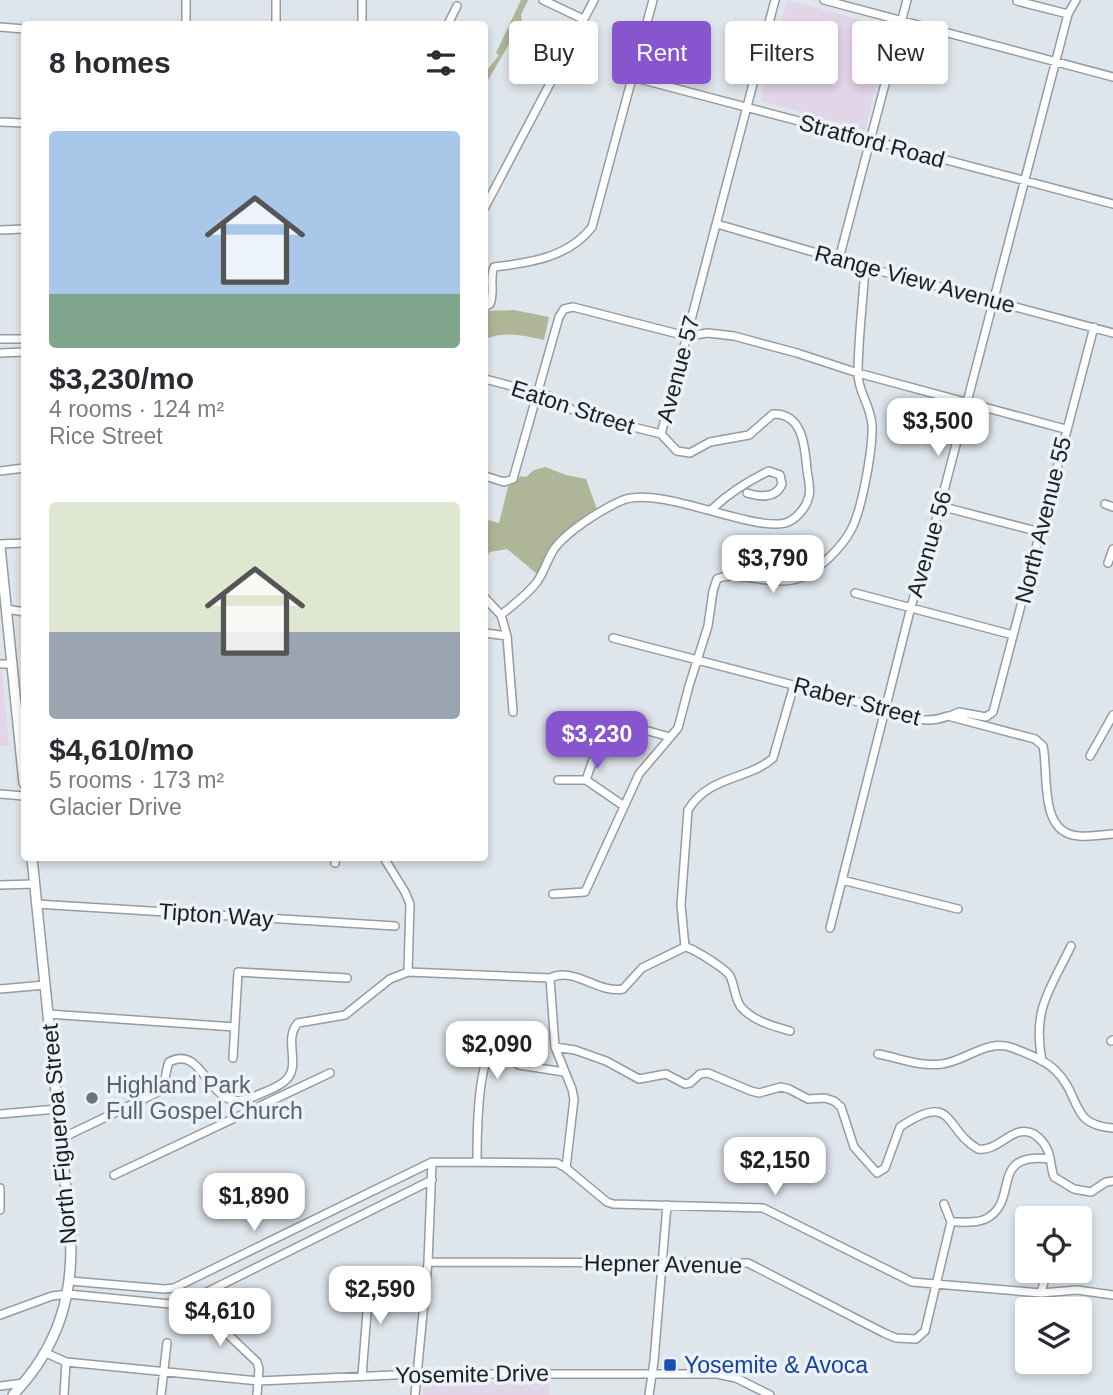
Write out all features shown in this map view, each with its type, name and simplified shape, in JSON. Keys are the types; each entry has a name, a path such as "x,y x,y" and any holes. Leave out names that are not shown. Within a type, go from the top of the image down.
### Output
{"main road":[{"path":"0,545 2,592 7,609 21,751"},
{"name":"North Figueroa Street","path":"13,1395 46,1353 71,1281 71,1229 32,861"}],"street":[{"path":"186,0 186,21"},
{"path":"276,0 276,21"},
{"path":"362,0 362,21"},
{"path":"543,0 583,19"},
{"path":"488,192 594,0"},
{"path":"647,21 653,0"},
{"name":"Avenue 57","path":"501,615 537,582 554,549 561,542 586,522 620,502 640,498 711,510 745,520 778,524 788,523 806,504 810,488 805,446 800,430 787,416 773,414 749,435 720,439 701,446 695,452 683,454 677,452 661,434 775,0"},
{"path":"824,0 902,21 907,0"},
{"name":"Avenue 56","path":"830,928 992,300 1068,14 1076,0"},
{"path":"1017,1 1068,14"},
{"path":"450,21 457,6"},
{"path":"0,27 21,29"},
{"path":"948,33 1113,77"},
{"path":"488,305 492,300 491,277 494,267 532,261 558,253 578,243 592,227 630,84"},
{"name":"Stratford Road","path":"659,84 1113,204"},
{"path":"839,259 886,84"},
{"path":"0,122 21,123"},
{"name":"Range View Avenue","path":"717,224 865,267 1113,333"},
{"path":"0,230 21,229"},
{"path":"553,894 585,892 639,774 678,728 699,660 718,579 731,577 780,582 800,578 820,565 851,531 857,515 872,437 870,412 858,373 865,267"},
{"path":"488,477 504,482 513,479 559,317 564,309 573,307 686,336 708,333 734,336 858,373 1066,429"},
{"name":"North Avenue 55","path":"948,716 959,712 986,717 993,712 1094,327"},
{"path":"0,340 21,339"},
{"path":"0,353 21,352"},
{"name":"Eaton Street","path":"488,380 557,400 578,412 661,434"},
{"path":"0,471 21,468"},
{"path":"711,510 732,493 769,471 780,475 782,484 777,493 769,496 747,493"},
{"path":"940,506 1040,532"},
{"path":"0,545 21,543"},
{"path":"1108,564 1113,549"},
{"path":"855,593 1013,635"},
{"path":"488,601 501,615 507,636 513,712"},
{"path":"7,609 21,611"},
{"path":"488,633 507,636"},
{"name":"Raber Street","path":"613,638 885,709 914,720 926,721 948,716 1040,742 1045,753 1049,805 1056,824 1070,835 1113,834"},
{"path":"0,664 13,664"},
{"path":"685,947 681,905 688,810 692,803 711,788 773,758 794,685"},
{"path":"1090,756 1110,729 1113,715"},
{"path":"586,780 595,754 618,731 630,726 670,737"},
{"path":"558,780 586,780 624,806"},
{"path":"0,794 21,796"},
{"path":"386,861 410,904 408,972"},
{"path":"842,880 958,909"},
{"path":"0,885 34,884"},
{"name":"Tipton Way","path":"36,904 395,926"},
{"path":"1042,1061 1037,1032 1039,1018 1071,946"},
{"path":"60,1139 156,1093 163,1088 167,1067 173,1059 188,1060 194,1064 221,1096 235,1102 244,1101 284,1083 291,1072 291,1036 298,1023 345,1015 390,979 408,972 550,978 563,974 617,990 629,984 642,968 685,947 692,948 730,975 737,1001 743,1009 761,1021 790,1031"},
{"path":"233,1058 238,972 347,978"},
{"path":"550,978 555,1047 574,1099 566,1168"},
{"path":"0,989 46,985"},
{"path":"48,1014 235,1027"},
{"path":"878,1054 919,1065 944,1064 996,1045 1014,1048 1042,1061 1057,1072 1090,1124 1113,1128"},
{"path":"477,1161 481,1093 485,1065 493,1047 519,1065 564,1072"},
{"path":"555,1047 575,1050 606,1061 639,1079 666,1074 685,1084 700,1074 708,1073 759,1093 781,1087 808,1099 825,1098 834,1101 841,1107 853,1147 877,1173 885,1168 900,1127 934,1112 949,1117 967,1140 978,1149 992,1148 1018,1132 1032,1133 1044,1143 1055,1177 1074,1189 1091,1192 1106,1182 1113,1181"},
{"path":"114,1175 330,1073"},
{"path":"284,1083 288,1091"},
{"path":"0,1114 57,1109"},
{"path":"951,1222 989,1217 1000,1203 1013,1167 1029,1159 1050,1159"},
{"path":"71,1281 174,1288 432,1162 477,1161 545,1162 566,1168 613,1205 763,1208 912,1282 1041,1293 1077,1290 1113,1295"},
{"path":"415,1395 428,1262 432,1162"},
{"path":"0,1315 52,1296 68,1294 170,1304 203,1294 432,1180"},
{"path":"0,1188 0,1210"},
{"path":"936,1285 951,1222 944,1204"},
{"path":"649,1395 667,1205"},
{"name":"Hepner Avenue","path":"428,1262 748,1263 884,1333 908,1339 922,1336 936,1285"},
{"path":"362,1376 370,1274"},
{"path":"1041,1293 1044,1283"},
{"path":"203,1294 219,1326 257,1362 257,1395"},
{"path":"161,1395 167,1343"},
{"name":"Yosemite Drive","path":"46,1353 66,1362 258,1381 417,1374 726,1375 770,1395"},
{"path":"64,1395 66,1362"},
{"path":"0,1386 24,1383"}],"shaded area":[{"path":"787,0 864,21 852,21 852,84 876,84 865,130 761,101 765,84 838,84 838,21 782,21"},
{"path":"2,673 9,746 0,746"},
{"path":"549,1382 549,1395 423,1395 424,1383"}],"green space":[{"path":"521,0 528,0 521,15 522,21 511,21"},
{"path":"509,25 509,44 488,80 488,69 499,55 496,53"},
{"path":"514,310 549,317 544,340 507,334 488,338 488,311"},
{"path":"545,467 586,479 598,512 568,532 537,574 507,549 488,554 488,520 499,523 508,487 520,476 526,477 534,470"}],"place":[{"name":"Highland Park Full Gospel Church","path":"92,1098"},
{"name":"Yosemite & Avoca","path":"670,1365"}]}
